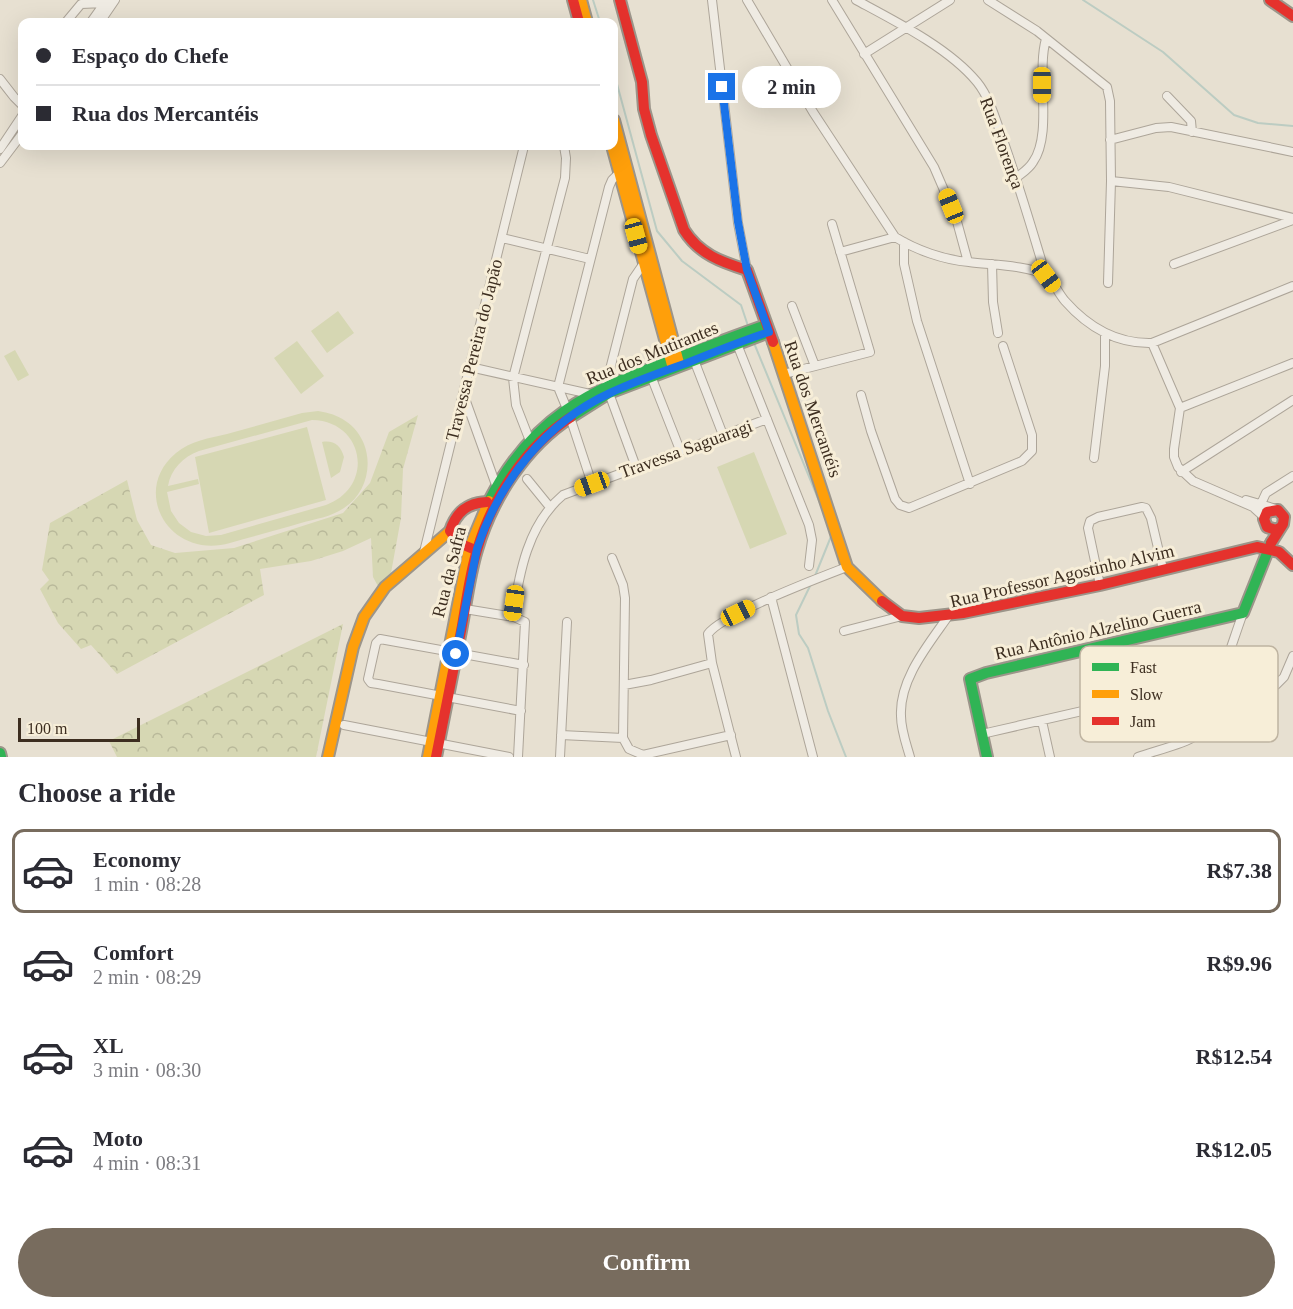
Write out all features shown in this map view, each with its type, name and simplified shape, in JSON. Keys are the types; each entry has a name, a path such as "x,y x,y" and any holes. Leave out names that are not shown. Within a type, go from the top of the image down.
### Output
{"street":[{"path":"103,18 115,0"},
{"path":"573,0 578,18"},
{"path":"581,0 586,18"},
{"path":"620,0 640,72 644,109 651,135 684,230 691,241 706,254 716,260 747,270"},
{"name":"Rua dos Mercantéis","path":"711,0 736,204 747,270 765,329 784,374 847,567 877,597 902,616"},
{"path":"747,0 813,112 895,237 904,242 944,258 1010,266 1046,276 1073,309 1089,323 1105,333 1127,341 1152,343 1293,286"},
{"path":"832,0 934,166 956,218 968,262"},
{"name":"Rua Florença","path":"856,0 906,27 952,60 977,82 989,102 1016,178 1046,276"},
{"path":"864,54 950,0"},
{"path":"988,0 1047,39 1104,83 1110,101 1111,181 1108,283"},
{"path":"1270,0 1292,13"},
{"path":"69,18 81,4 106,2"},
{"path":"94,18 106,2"},
{"path":"1016,178 1032,164 1039,148 1042,124 1043,54 1047,39"},
{"path":"0,79 18,101"},
{"path":"1167,96 1191,121 1192,132"},
{"path":"0,149 18,122"},
{"path":"1110,140 1156,128 1171,127 1293,152"},
{"path":"618,137 675,363"},
{"path":"0,163 18,139"},
{"name":"Travessa Pereira do Japão","path":"424,554 523,150"},
{"path":"530,441 516,405 513,378 565,178 565,150"},
{"path":"613,150 647,259"},
{"path":"592,484 558,387 609,187 619,173"},
{"path":"1111,181 1169,187 1293,219"},
{"path":"1174,264 1293,219"},
{"path":"784,374 870,352 832,224"},
{"path":"840,252 895,237"},
{"path":"502,238 590,259"},
{"path":"904,242 904,264 916,321 970,484"},
{"path":"636,467 607,389 633,279 647,259"},
{"path":"992,264 993,302 998,333"},
{"path":"792,306 815,366"},
{"name":"Rua dos Mutirantes","path":"487,502 514,459 530,441 591,394 651,376 675,363 694,360 765,329"},
{"path":"1094,458 1105,366 1105,333"},
{"path":"737,341 812,535 809,566"},
{"name":"Rua dos Mutirantes","path":"473,549 515,471 568,413 607,389 737,341"},
{"path":"1152,343 1180,408 1174,449 1176,463 1182,472 1206,488 1262,514 1272,530 1286,523"},
{"path":"861,395 895,499 900,505 909,508 1022,462 1032,451 1034,444 1003,346"},
{"path":"694,360 723,435"},
{"path":"1180,408 1293,363"},
{"path":"470,367 591,394"},
{"path":"651,376 680,450"},
{"path":"463,393 496,485"},
{"path":"1182,472 1293,400"},
{"name":"Travessa Saguaragi","path":"549,506 563,495 766,418"},
{"path":"1269,547 1262,514 1266,494 1293,476"},
{"path":"513,616 523,562 531,539 549,506 527,478"},
{"path":"1272,489 1269,498 1285,518 1286,523"},
{"path":"328,757 353,647 364,617 385,587 450,531 456,515 462,508 470,504 487,502"},
{"name":"Rua da Safra","path":"428,757 434,743 444,697 473,549 487,502"},
{"path":"1100,585 1088,528 1090,521 1098,517 1146,508 1151,518 1163,569"},
{"path":"1262,514 1276,509 1293,511"},
{"path":"1231,646 1269,547 1286,523"},
{"path":"450,531 457,542 473,549"},
{"name":"Rua Professor Agostinho Alvim","path":"910,757 901,717 902,696 911,672 949,615 1100,585 1257,547 1269,547"},
{"path":"1269,547 1279,552 1293,565"},
{"name":"Rua da Safra","path":"452,653 465,609 473,549"},
{"path":"612,558 623,585 625,598 623,738 629,749 639,756 660,755 730,735"},
{"path":"736,757 712,663 707,637 711,629 771,597 847,567"},
{"path":"771,597 813,757"},
{"path":"465,609 513,616 525,622 518,757"},
{"name":"Rua Antônio Alzelino Guerra","path":"1102,646 1243,613"},
{"path":"844,631 902,616 919,618 949,615"},
{"path":"560,757 567,622"},
{"path":"521,711 371,683 368,677 378,640 524,665"},
{"name":"Rua Antônio Alzelino Guerra","path":"987,757 970,679 986,673 1080,651"},
{"path":"1278,683 1284,677 1293,656"},
{"path":"624,685 712,663"},
{"path":"982,734 1080,712"},
{"path":"1042,721 1050,757"},
{"path":"344,725 509,757"},
{"path":"561,735 623,738"},
{"path":"1137,757 1178,742"},
{"name":"Rua da Safra","path":"434,743 436,757"}],"green space":[{"path":"338,311 354,333 327,353 311,331"},
{"path":"297,341 324,376 301,394 274,358"},
{"path":"15,350 29,375 18,381 4,356"},
{"path":"318,411 340,417 361,437 367,453 367,471 362,488 351,502 328,516 230,543 208,546 189,541 174,532 163,519 157,503 156,485 163,468 176,453 200,440 302,413","holes":["312,420 330,423 343,431 353,443 357,456 357,470 352,484 342,496 326,505 221,535 206,536 191,532 179,523 171,511 167,492 199,484 198,479 168,486 175,469 193,454"]},
{"path":"418,415 403,469 401,518 391,573 379,588 373,577 371,538 343,551 311,561 260,569 264,595 117,674 91,645 81,649 58,623 40,589 49,580 42,570 50,523 127,480 137,520 151,545 175,553 234,548 343,513 370,483 389,432"},
{"path":"307,427 326,500 209,533 195,457"},
{"path":"322,442 336,445 344,457 340,472 331,478"},
{"path":"754,452 787,534 750,549 717,467"},
{"path":"343,624 316,757 117,757 109,741"}],"waterway":[{"path":"593,0 599,18"},
{"path":"1083,0 1163,52 1234,115 1258,123 1293,126"},
{"path":"618,88 657,231 682,261 741,305 748,326"},
{"path":"754,343 826,518"},
{"path":"815,576 832,534"},
{"path":"811,584 796,615 799,634 808,648 828,711 846,757"}],"traffic: fast":[{"path":"489,501 524,448 565,411 614,383 766,325"},
{"path":"571,417 609,393 769,332"},
{"path":"1102,646 1243,613 1271,543"},
{"path":"987,757 970,679 986,673 1080,651"},
{"path":"0,753 1,757"}],"traffic: slow":[{"path":"581,0 586,18"},
{"path":"618,135 679,363"},
{"path":"613,150 672,365"},
{"path":"773,342 847,567 882,601"},
{"path":"428,757 469,549 489,501"},
{"path":"328,757 353,647 364,617 385,587 450,531"}],"traffic: jam":[{"path":"573,0 578,18"},
{"path":"620,0 642,82 644,109 651,135 684,230 711,256 747,270 773,342"},
{"path":"1270,0 1293,16"},
{"path":"436,757 472,570 484,531 501,493 525,458 539,443 571,417"},
{"path":"473,549 459,543 450,531 463,510 474,504 487,502"},
{"path":"1271,543 1283,524 1284,517 1278,510 1267,512 1264,519 1267,527 1276,530 1281,527"},
{"path":"882,601 902,616 919,618 963,613 1100,585 1257,547 1279,552 1293,565"}],"route":[{"path":"456,654 482,534 495,505 515,471 539,443 570,417 609,393 769,332 747,270 738,222 722,87"}]}
